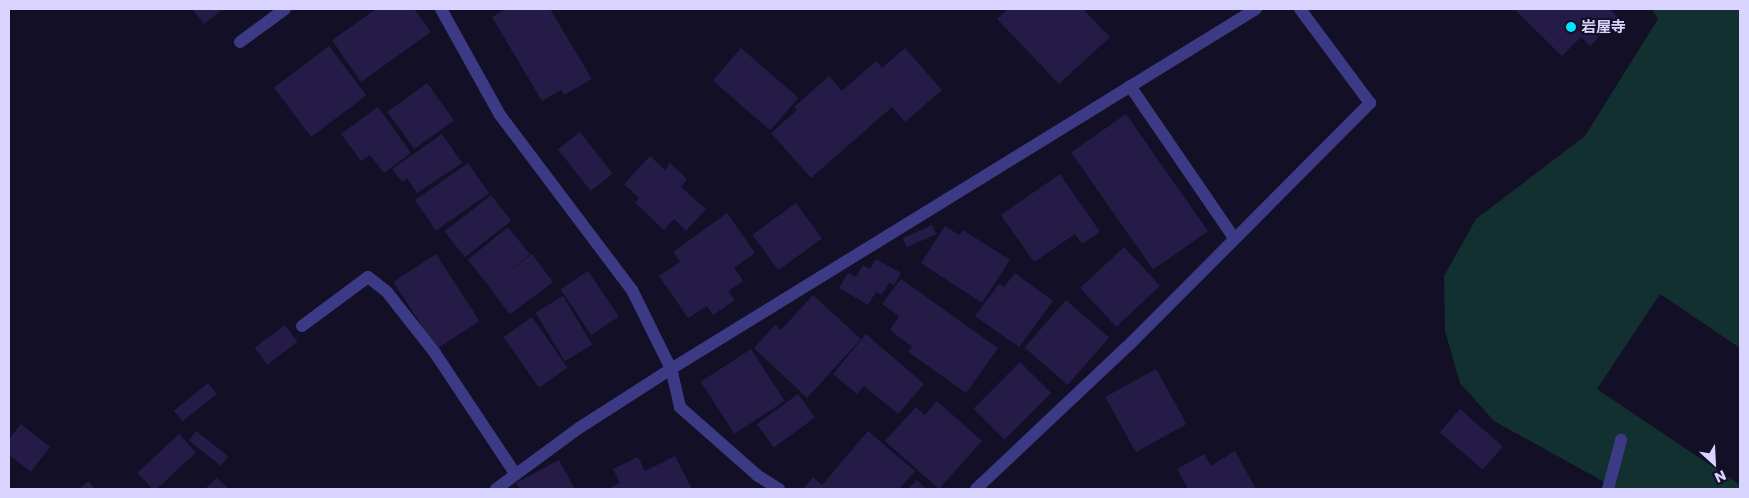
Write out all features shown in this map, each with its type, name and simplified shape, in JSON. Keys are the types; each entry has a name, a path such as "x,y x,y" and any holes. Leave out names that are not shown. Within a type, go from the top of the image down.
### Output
{"street":[{"path":"240,42 285,9"},
{"path":"441,9 500,115 632,290 672,369 680,407 757,475 779,489"},
{"path":"496,489 579,428 672,369 1256,9"},
{"path":"976,489 1130,343 1370,103 1300,9"},
{"path":"1130,86 1234,238"},
{"path":"302,326 368,277 387,292 435,353 516,474"},
{"path":"1608,489 1621,440"}],"green space":[{"path":"1652,9 1740,9 1740,348 1660,294 1597,389 1740,485 1740,489 1617,489 1494,421 1460,383 1445,331 1444,276 1476,219 1585,136 1658,19"}],"building":[{"path":"192,9 223,9 204,24"},
{"path":"376,9 414,9 431,32 361,82 332,40"},
{"path":"506,9 550,9 592,79 564,95 561,90 542,101 492,17"},
{"path":"1008,9 1083,9 1110,37 1059,84 997,19"},
{"name":"岩屋寺","path":"1514,9 1610,9 1618,17 1590,46 1581,37 1562,56"},
{"path":"329,46 366,96 311,137 274,88"},
{"path":"741,48 798,98 770,130 713,80"},
{"path":"905,48 942,90 905,122 892,107 811,178 771,133 797,110 794,107 829,76 842,91 876,61 882,68"},
{"path":"427,83 454,120 414,149 387,112"},
{"path":"378,107 411,153 384,173 370,155 361,161 341,134"},
{"path":"1126,114 1208,231 1153,270 1071,152"},
{"path":"580,132 613,174 591,191 558,149"},
{"path":"442,134 462,163 417,193 407,178 402,182 392,169"},
{"path":"650,156 665,170 670,163 687,179 681,187 706,209 686,231 674,219 664,230 635,203 639,198 624,184"},
{"path":"468,163 489,193 436,231 415,200"},
{"path":"1060,174 1100,232 1082,244 1075,234 1034,262 1001,215"},
{"path":"491,195 511,221 465,257 445,231"},
{"path":"796,203 822,239 778,270 752,235"},
{"path":"727,213 755,253 734,268 743,281 728,291 735,300 713,315 707,306 688,318 659,276 680,262 673,252"},
{"path":"932,225 936,234 907,247 903,238"},
{"path":"945,226 959,235 963,230 1010,260 982,303 921,263"},
{"path":"508,227 530,254 490,287 468,260"},
{"path":"1124,247 1160,286 1116,327 1080,288"},
{"path":"436,254 480,321 437,349 393,282"},
{"path":"532,254 553,282 510,314 489,286"},
{"path":"876,259 901,273 894,285 889,283 882,295 876,292 868,305 839,288 848,273 856,277 863,265 870,269"},
{"path":"588,271 619,317 591,335 561,289"},
{"path":"1015,273 1053,301 1019,347 975,316 999,284 1004,287"},
{"path":"901,279 998,348 966,393 908,352 912,347 890,330 899,316 882,304"},
{"path":"813,295 861,339 807,398 754,348 775,325 781,330"},
{"path":"563,296 592,345 565,361 536,312"},
{"path":"1066,300 1109,337 1068,385 1025,348"},
{"path":"532,317 568,368 539,388 503,337"},
{"path":"285,325 298,342 267,365 255,348"},
{"path":"866,334 924,384 898,414 864,386 857,394 833,374"},
{"path":"751,349 785,401 734,434 701,382"},
{"path":"1020,362 1051,393 1004,440 973,409"},
{"path":"1156,369 1187,424 1136,452 1105,397"},
{"path":"208,383 217,394 183,422 174,411"},
{"path":"798,394 815,417 774,447 757,424"},
{"path":"937,401 982,441 939,489 885,441 916,407 925,415"},
{"path":"1460,409 1503,446 1483,470 1440,432"},
{"path":"21,424 50,447 31,472 9,455 9,439"},
{"path":"196,431 228,456 221,466 189,440"},
{"path":"868,431 915,471 899,489 803,489 813,477 822,485"},
{"path":"179,434 196,452 157,489 152,489 137,473"},
{"path":"1235,451 1256,489 1188,489 1177,469 1204,454 1211,466"},
{"path":"675,456 692,489 607,489 620,483 613,469 638,457 645,471"},
{"path":"559,460 575,489 520,489 516,483"},
{"path":"217,478 229,489 205,489"},
{"path":"917,480 926,489 908,489"},
{"path":"88,481 95,489 79,489"}],"place":[{"name":"岩屋寺","path":"1571,27"}]}
